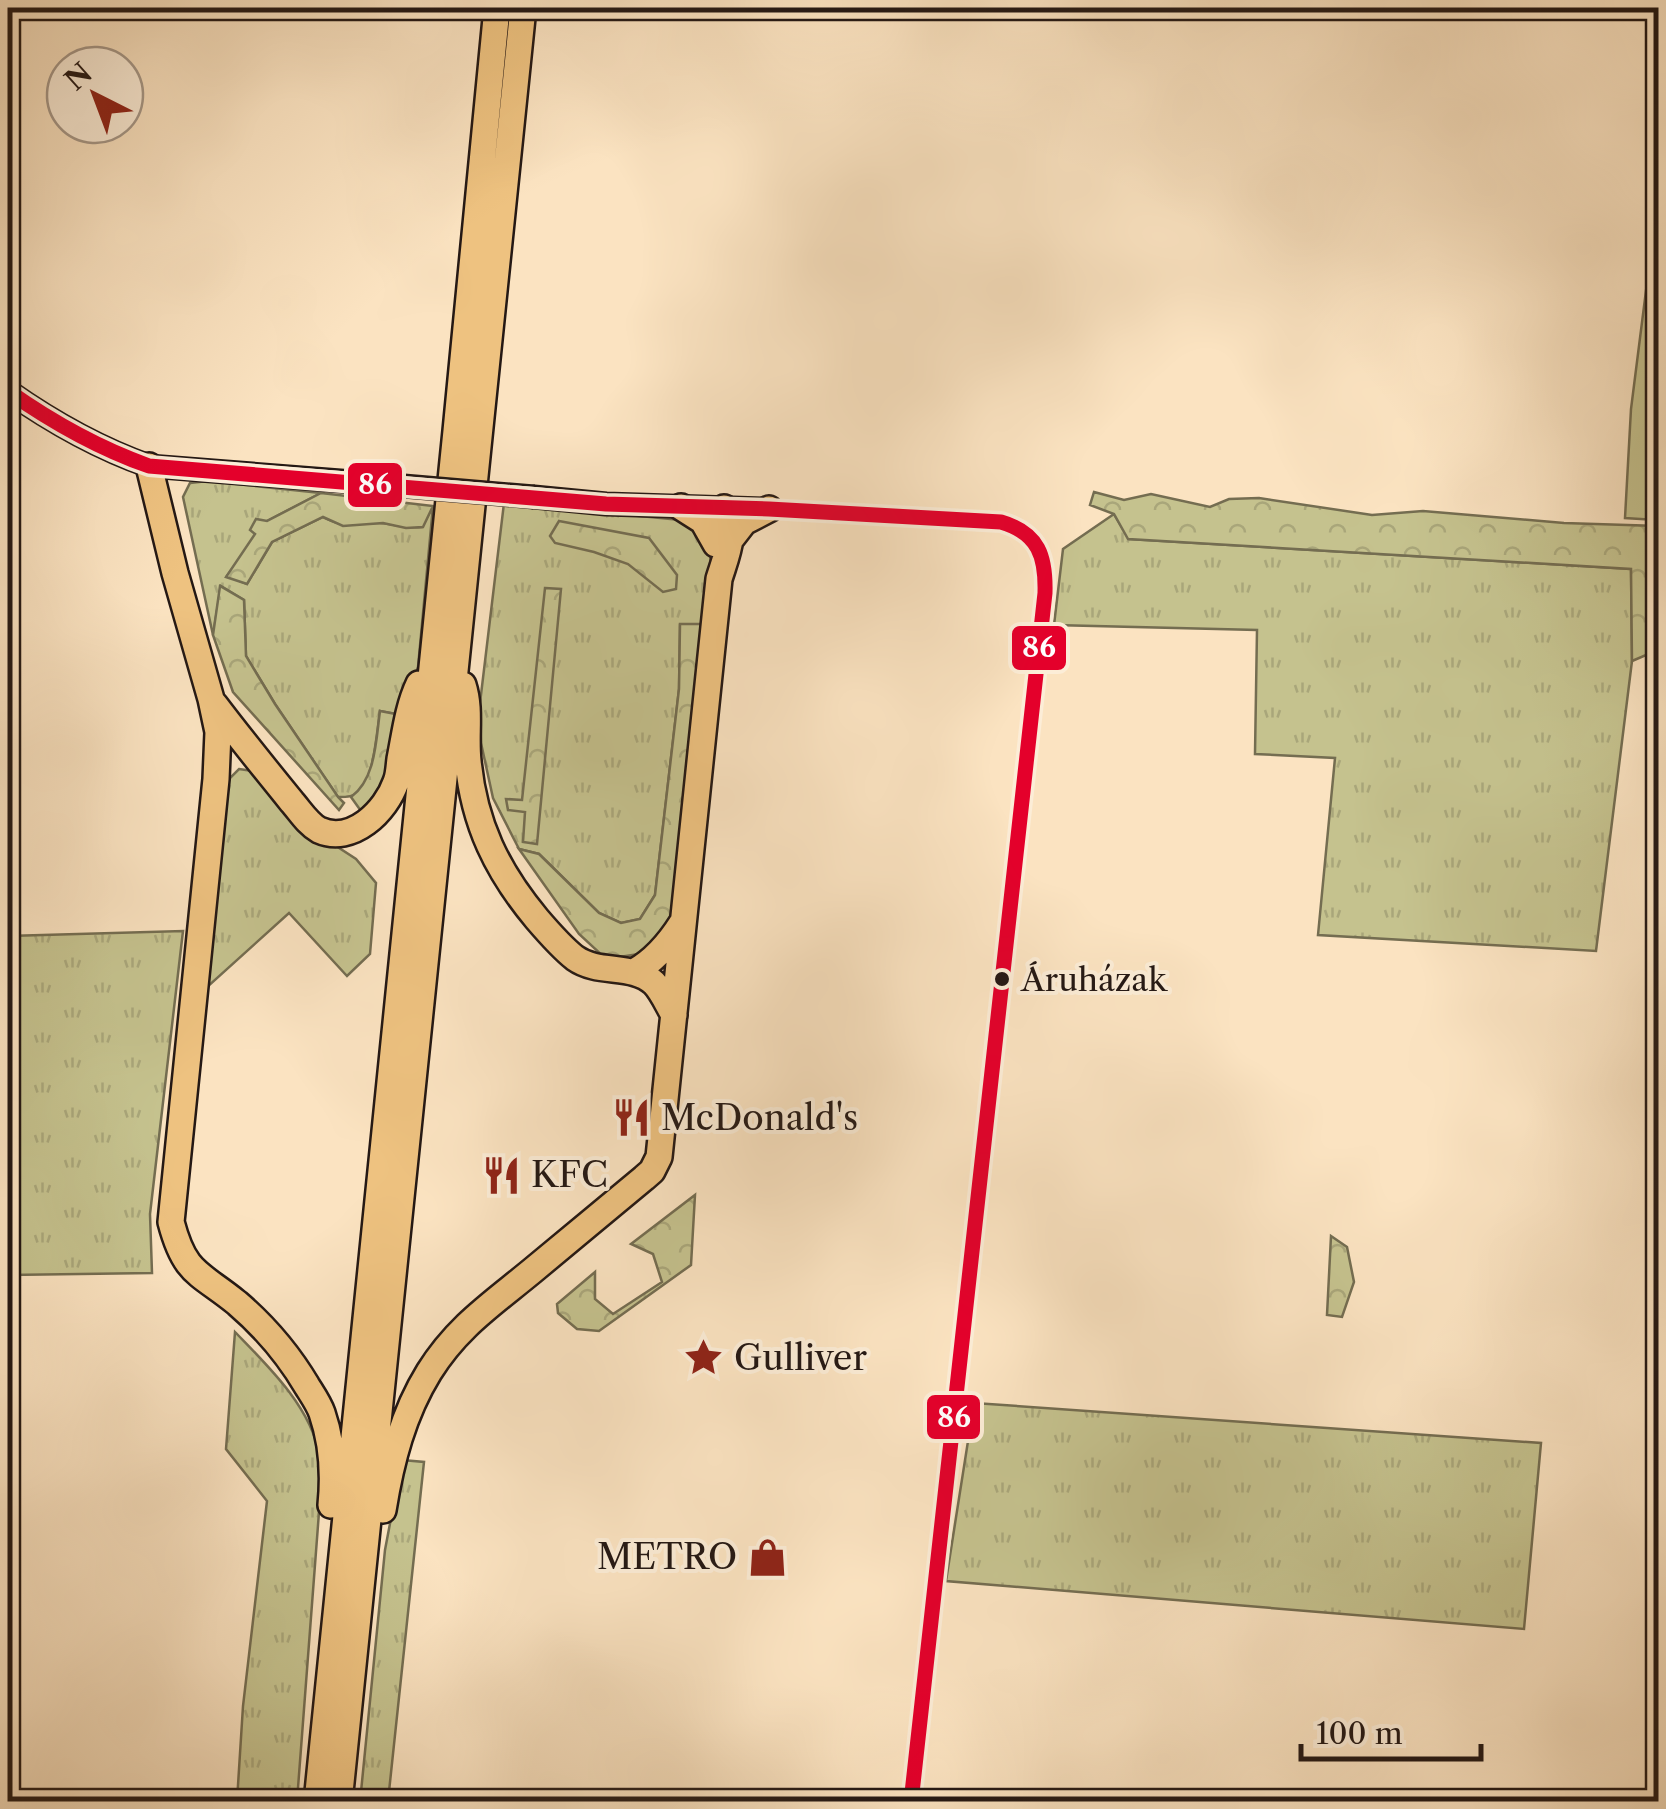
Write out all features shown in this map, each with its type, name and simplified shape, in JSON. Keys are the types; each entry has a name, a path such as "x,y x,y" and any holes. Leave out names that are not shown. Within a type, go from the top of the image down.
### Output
{"highway":[{"path":"339,1802 444,657 497,8"},
{"path":"317,1802 444,657 523,8"},
{"path":"149,466 211,698 221,773"},
{"path":"681,507 723,542"},
{"path":"351,1671 366,1620 392,1462 423,1383 469,1322 644,1178 657,1163 723,542 718,519 724,508"},
{"path":"723,542 744,522 769,509"},
{"path":"211,698 262,768 317,829 349,832 372,819 396,782 414,696 444,657"},
{"path":"444,657 467,698 472,797 490,850 532,914 588,966 642,972 669,967 678,974"},
{"path":"234,730 221,773 171,1222 177,1245 197,1275 265,1328 296,1367 322,1411 333,1484 324,1607 331,1653"},
{"path":"221,773 242,762 262,768"},
{"path":"642,972 671,940 684,918"},
{"path":"642,972 655,984 674,1016"}],"street":[{"path":"8,391 67,430 149,466 534,498 1001,522 1024,531 1036,544 1043,556 1045,594 911,1802"}],"green space":[{"path":"1658,196 1656,520 1625,518 1631,409"},
{"path":"208,481 321,493 267,521 227,576 247,584 272,542 323,517 346,525 422,527 433,506 418,667 401,715 380,711 369,774 356,794 338,797 275,704 246,656 244,600 221,586 213,635 183,497 190,483"},
{"path":"1094,492 1124,500 1151,494 1210,507 1229,499 1259,498 1372,515 1423,511 1658,526 1658,650 1632,661 1631,569 1128,539 1114,514 1090,505"},
{"path":"321,493 433,506 423,527 383,523 343,526 323,517 272,542 247,584 226,577 255,534 250,530 256,519 267,521"},
{"path":"504,503 681,520 694,526 709,549 708,624 680,625 679,689 655,895 640,919 621,923 599,913 539,854 519,849 493,798 481,743 480,703"},
{"path":"1114,514 1129,539 1631,569 1632,661 1596,951 1318,935 1335,758 1255,754 1257,630 1054,625 1063,549"},
{"path":"559,521 649,538 677,575 676,589 663,592 628,564 555,543 550,536"},
{"path":"220,586 244,600 246,656 344,803 339,810 233,692 213,635"},
{"path":"545,588 561,589 537,844 523,842 525,812 508,810 506,799 522,800"},
{"path":"680,624 708,624 684,869 666,936 639,954 606,959 579,934 519,849 539,854 599,913 621,923 640,919 655,895 679,689"},
{"path":"380,711 401,715 384,778 361,811 351,797 370,769"},
{"path":"239,769 259,772 330,842 356,859 376,883 370,954 347,976 289,913 205,989 227,781"},
{"path":"183,931 150,1214 152,1273 8,1275 8,936"},
{"path":"695,1195 691,1265 599,1331 577,1329 558,1313 557,1304 595,1272 595,1299 613,1314 662,1282 653,1254 631,1244"},
{"path":"1331,1236 1347,1247 1354,1282 1342,1317 1327,1315"},
{"path":"235,1332 297,1403 319,1454 321,1486 297,1801 237,1801 243,1706 267,1501 226,1449"},
{"path":"974,1403 1541,1443 1524,1629 946,1581"},
{"path":"402,1460 424,1462 388,1801 360,1802 385,1550"}],"transit line":[{"name":"86","path":"8,391 76,433 149,466 606,504 1001,522 1024,533 1038,548 1045,593 911,1802"}],"place":[{"name":"Áruházak","path":"1002,979"},
{"name":"McDonald's","path":"631,1118"},
{"name":"KFC","path":"501,1175"},
{"name":"Gulliver","path":"704,1358"},
{"name":"METRO","path":"767,1557"}]}
